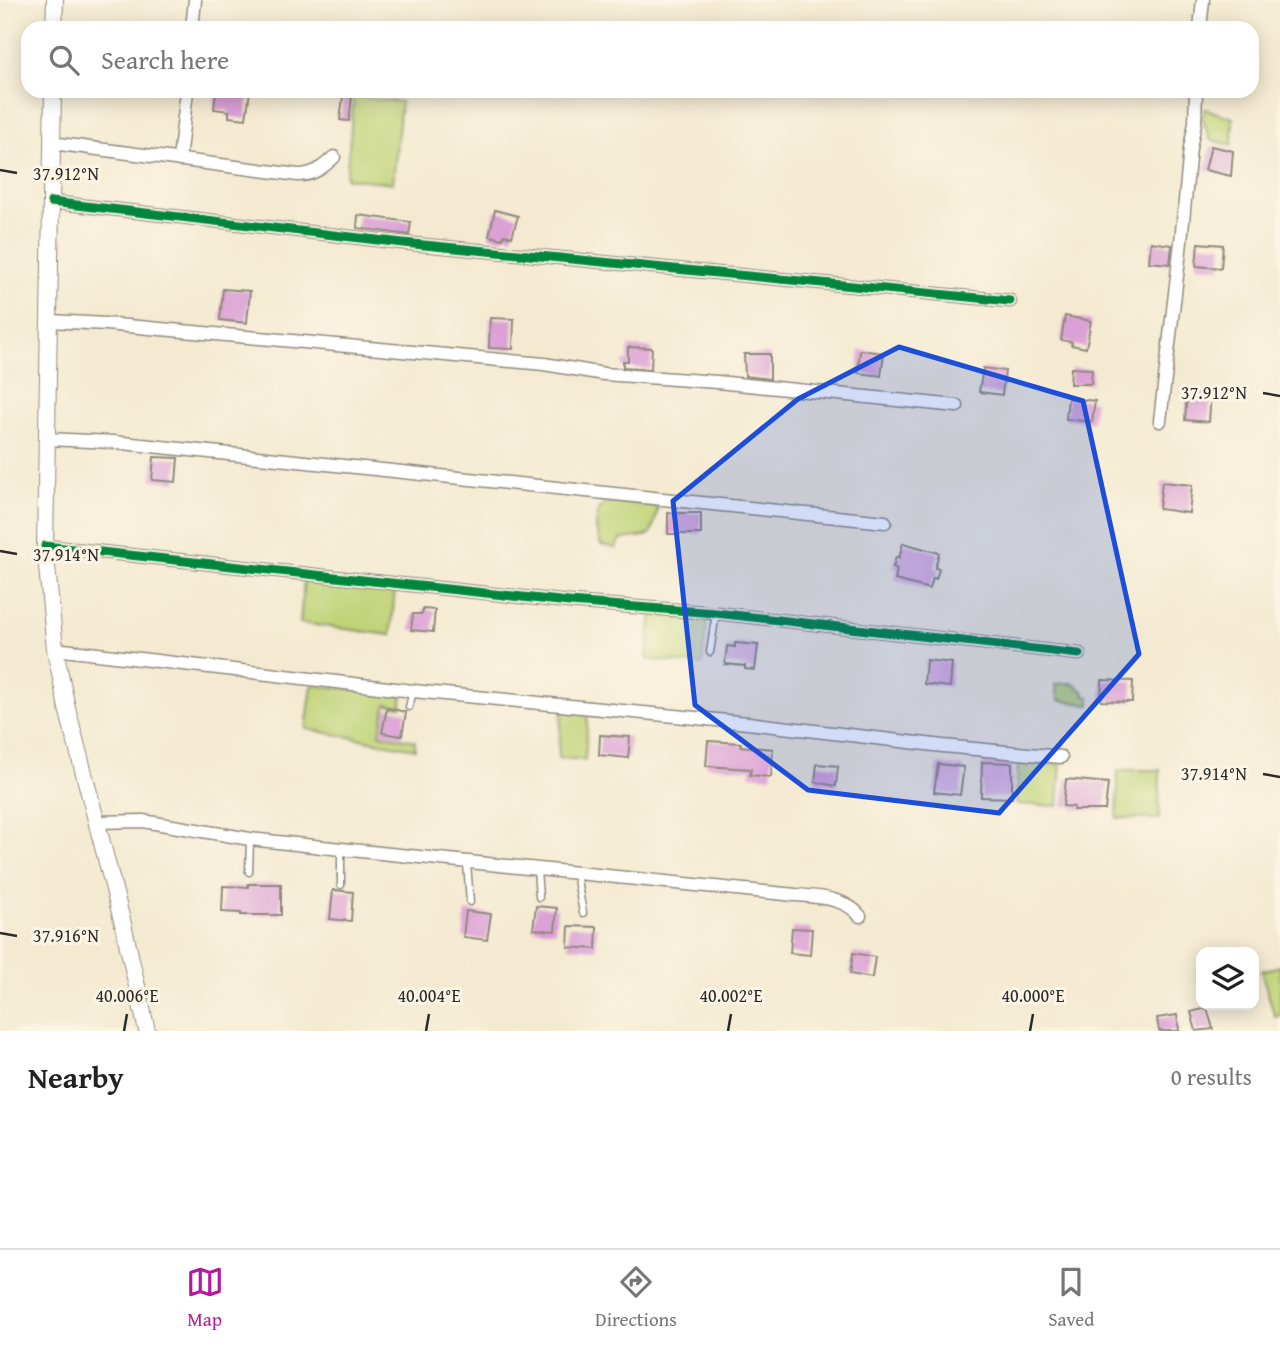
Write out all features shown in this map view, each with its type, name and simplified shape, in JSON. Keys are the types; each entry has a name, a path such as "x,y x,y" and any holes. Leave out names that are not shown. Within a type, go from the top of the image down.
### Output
{"street":[{"path":"54,21 55,0"},
{"path":"193,21 195,0"},
{"path":"1201,21 1203,0"},
{"path":"53,98 45,546 55,649 67,708 123,924 147,1031"},
{"path":"179,160 186,98"},
{"path":"1160,421 1196,98"},
{"path":"52,144 309,175 334,157"},
{"path":"51,202 403,243 1010,301"},
{"path":"50,321 544,364 604,374 717,382 957,406"},
{"path":"46,439 113,442 885,522"},
{"path":"45,546 569,602 716,613 1079,654"},
{"path":"55,649 413,691 748,723 1061,757"},
{"path":"97,822 143,821 341,849 822,899 853,907 860,916"}],"lane":[{"path":"710,652 716,613"},
{"path":"409,707 413,691"},
{"path":"249,872 250,838"},
{"path":"341,849 341,886"},
{"path":"467,863 470,902"},
{"path":"537,870 540,897"},
{"path":"576,874 583,913"}],"highlighted area":[{"path":"899,347 1083,401 1139,654 999,813 808,790 695,705 673,501 798,399"}],"green space":[{"path":"354,98 401,102 393,183 346,178"},
{"path":"1205,109 1233,118 1232,145 1210,140 1202,117"},
{"path":"627,502 658,507 650,533 648,536 619,540 616,548 601,545 596,528 598,510 606,503"},
{"path":"304,579 395,587 391,635 300,623"},
{"path":"652,612 707,619 702,665 647,659"},
{"path":"1072,683 1083,691 1085,696 1090,697 1090,705 1059,700 1055,684"},
{"path":"312,685 403,696 401,707 386,704 380,734 415,741 415,749 306,729"},
{"path":"562,709 588,712 585,760 558,758"},
{"path":"1018,762 1061,764 1058,806 1016,804"},
{"path":"1118,770 1160,770 1159,819 1117,818"},
{"path":"1280,966 1280,1016 1275,1017 1261,971"}],"building":[{"path":"215,98 249,98 246,119 229,117 229,111 214,109"},
{"path":"343,98 352,98 349,121 340,120"},
{"path":"1211,146 1233,151 1231,176 1205,170"},
{"path":"495,210 518,216 512,237 504,235 503,239 489,236"},
{"path":"358,215 411,222 409,235 357,228"},
{"path":"1151,242 1172,245 1170,264 1149,262"},
{"path":"1198,243 1223,245 1221,268 1196,266"},
{"path":"223,289 250,291 247,323 220,320"},
{"path":"1065,316 1091,321 1086,348 1061,340"},
{"path":"490,318 514,319 513,349 489,348"},
{"path":"628,347 652,348 651,369 623,367 623,361 628,361"},
{"path":"860,350 884,353 881,376 858,373"},
{"path":"744,354 770,354 770,379 745,376"},
{"path":"983,368 1005,371 1002,395 979,392"},
{"path":"1071,368 1092,369 1091,384 1070,384"},
{"path":"1187,392 1211,393 1209,422 1185,420"},
{"path":"1068,398 1095,401 1092,422 1066,419"},
{"path":"154,457 178,458 176,482 152,480"},
{"path":"1162,482 1192,485 1189,513 1159,509"},
{"path":"668,513 701,513 701,534 668,534"},
{"path":"903,543 939,553 935,568 939,569 930,589 895,580 897,569 893,567"},
{"path":"423,609 435,610 433,632 411,630 413,614 422,614"},
{"path":"735,643 758,645 755,670 725,664 727,646 735,647"},
{"path":"926,660 952,663 950,687 924,684"},
{"path":"1102,680 1133,681 1132,702 1101,701"},
{"path":"387,708 406,712 402,736 382,733"},
{"path":"600,735 630,737 628,758 599,755"},
{"path":"708,741 773,749 771,777 750,775 751,769 706,766"},
{"path":"982,762 1012,763 1012,798 981,797"},
{"path":"817,764 838,766 836,786 815,782"},
{"path":"938,764 964,767 960,795 934,792"},
{"path":"1066,779 1108,783 1105,810 1073,810 1074,807 1063,806"},
{"path":"248,884 281,884 281,915 222,912 223,886 248,887"},
{"path":"333,890 353,892 351,921 330,919"},
{"path":"536,906 557,908 555,931 533,929"},
{"path":"466,911 491,914 487,940 463,937"},
{"path":"569,926 597,927 596,949 568,947"},
{"path":"792,928 812,929 810,955 790,953"},
{"path":"853,953 875,957 872,978 850,974"},
{"path":"1208,1010 1213,1029 1196,1031 1191,1012"},
{"path":"1177,1015 1179,1031 1159,1031 1157,1018"}],"cycle path":[{"path":"51,202 403,243 1010,301"},
{"path":"45,546 569,602 716,613 1079,654"}]}
